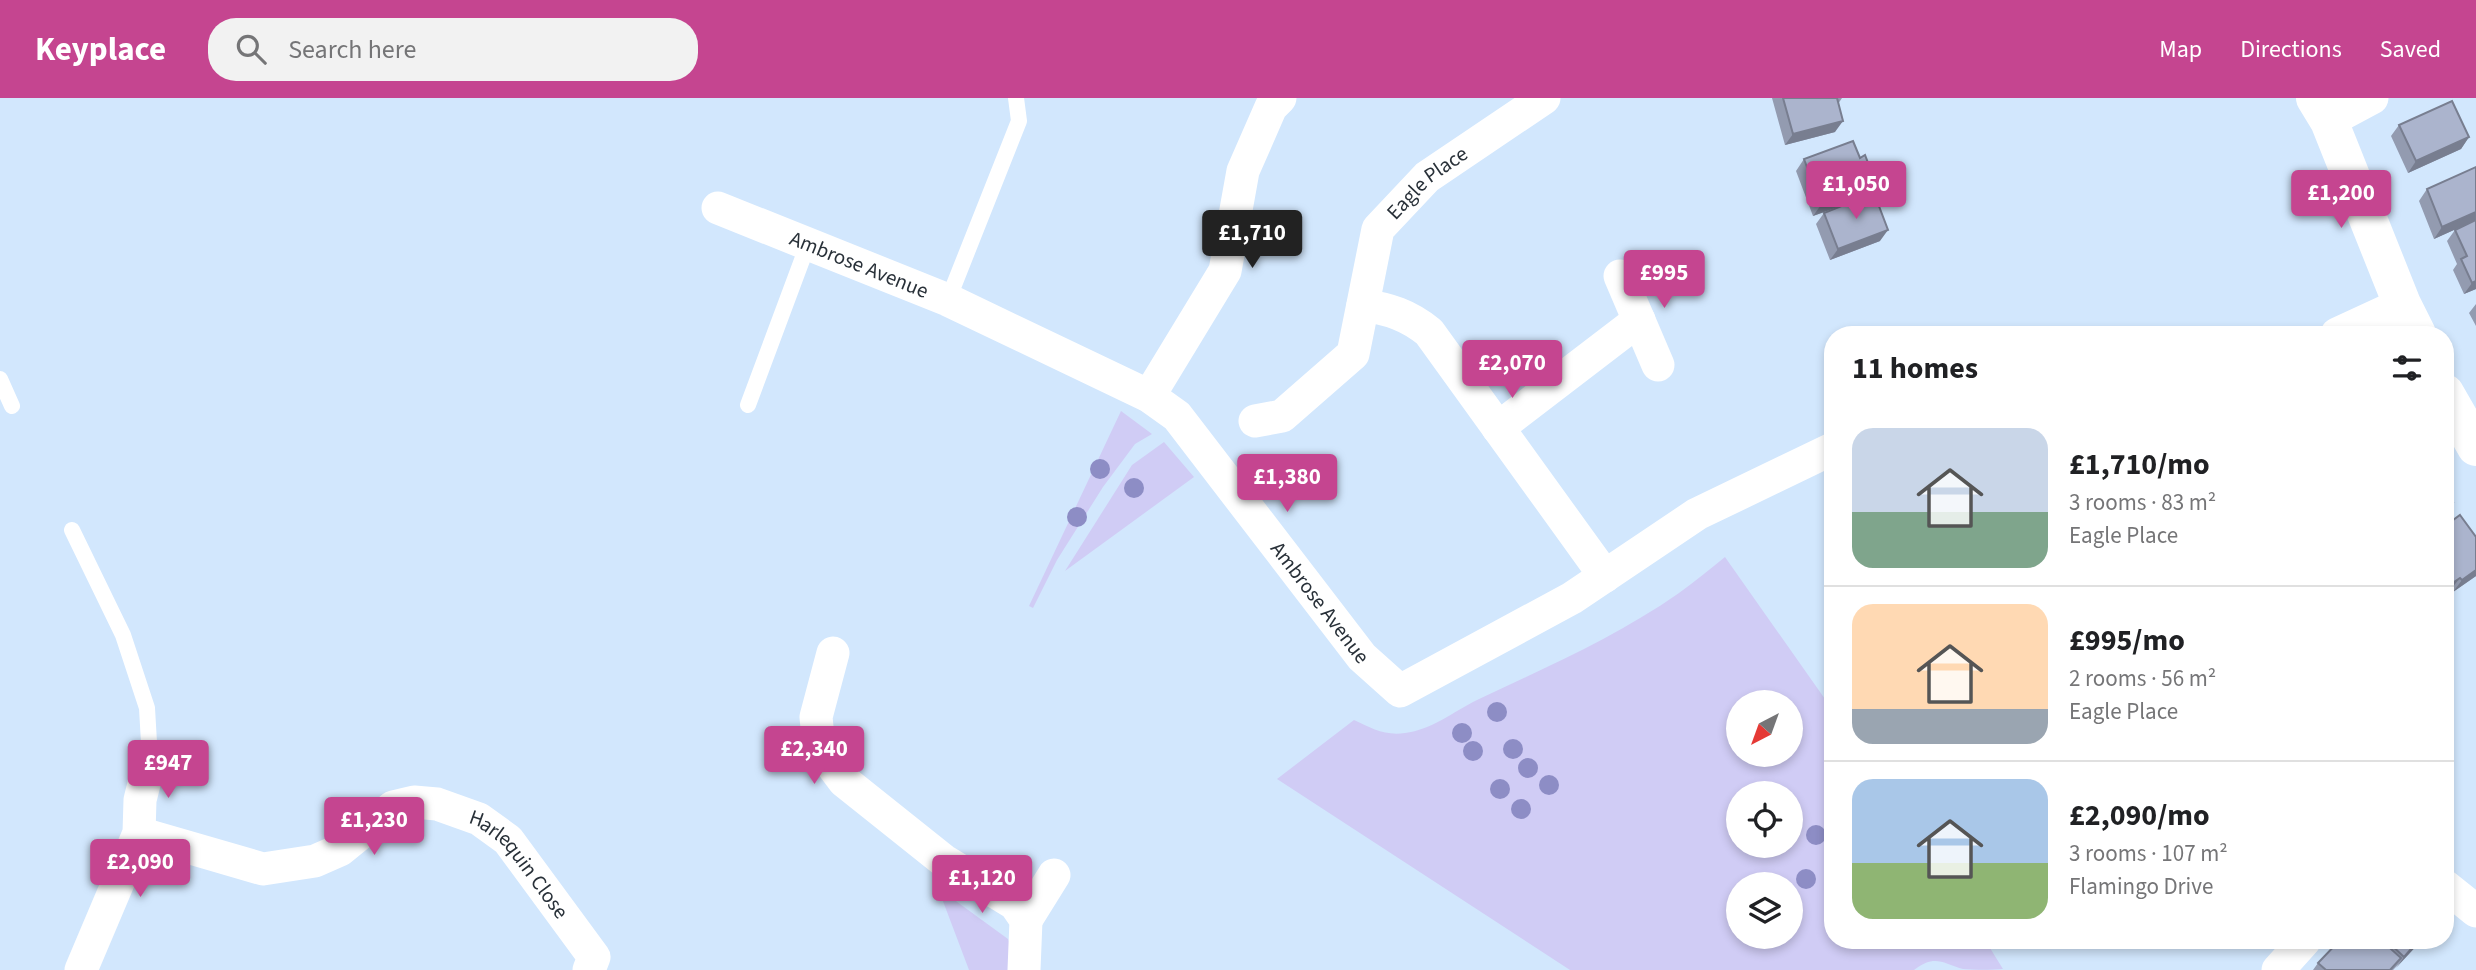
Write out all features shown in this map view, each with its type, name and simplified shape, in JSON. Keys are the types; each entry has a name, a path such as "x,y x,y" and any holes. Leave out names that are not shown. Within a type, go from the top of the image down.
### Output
{"street":[{"path":"1149,396 1225,271 1243,171 1271,107 1280,98"},
{"name":"Eagle Place","path":"1255,421 1282,416 1353,354 1378,229 1427,177 1544,98"},
{"path":"2372,98 2322,110 2409,319 2375,326"},
{"name":"Ambrose Avenue","path":"718,208 948,300 1149,396 1177,416 1362,657 1400,691 1572,598 1697,514 1824,453"},
{"path":"1620,276 1658,365"},
{"path":"1363,305 1393,310 1415,320 1429,331 1605,576"},
{"path":"1498,428 1639,320"},
{"path":"2454,411 2476,447"},
{"path":"833,653 816,718 818,737 829,761 844,781 943,860 1015,904 1026,920"},
{"path":"81,970 139,833 140,800 150,760"},
{"name":"Harlequin Close","path":"139,833 263,869 315,862 340,849 393,807 414,802 437,804 457,810 479,819 508,840 594,957 589,970"},
{"path":"1024,970 1026,920 1054,875"},
{"path":"2454,893 2476,911"},
{"path":"2278,970 2297,949"}],"lane":[{"path":"948,300 1019,121 1016,98"},
{"path":"748,405 807,244"},
{"path":"0,379 12,406"},
{"path":"72,530 122,635 131,660 147,708 150,760"}],"shaded area":[{"path":"1121,411 1152,434 1135,444 1103,487 1057,560 1033,608 1029,606"},
{"path":"1164,442 1194,477 1065,571 1132,465"},
{"path":"1725,557 1824,698 1824,949 1991,949 2003,969 1963,969 1933,961 1914,970 1570,970 1277,779 1354,720 1378,731 1415,731 1580,651 1655,609"},
{"path":"938,888 1008,939 1016,960 1016,970 969,970"}],"building":[{"path":"1783,98 1837,98 1843,121 1793,134"},
{"path":"2452,101 2469,137 2416,161 2399,125"},
{"path":"1853,141 1860,158 1865,155 1876,184 1821,205 1804,159"},
{"path":"2476,167 2476,212 2442,227 2427,189"},
{"path":"1874,193 1888,230 1838,249 1824,213"},
{"path":"2476,220 2476,281 2472,283 2461,259 2467,256 2455,230"},
{"path":"2460,515 2476,537 2476,570 2454,582 2454,519"},
{"path":"2331,949 2391,949 2401,958 2390,970 2326,970 2318,963"},
{"path":"2396,949 2411,949 2404,957"}]}
